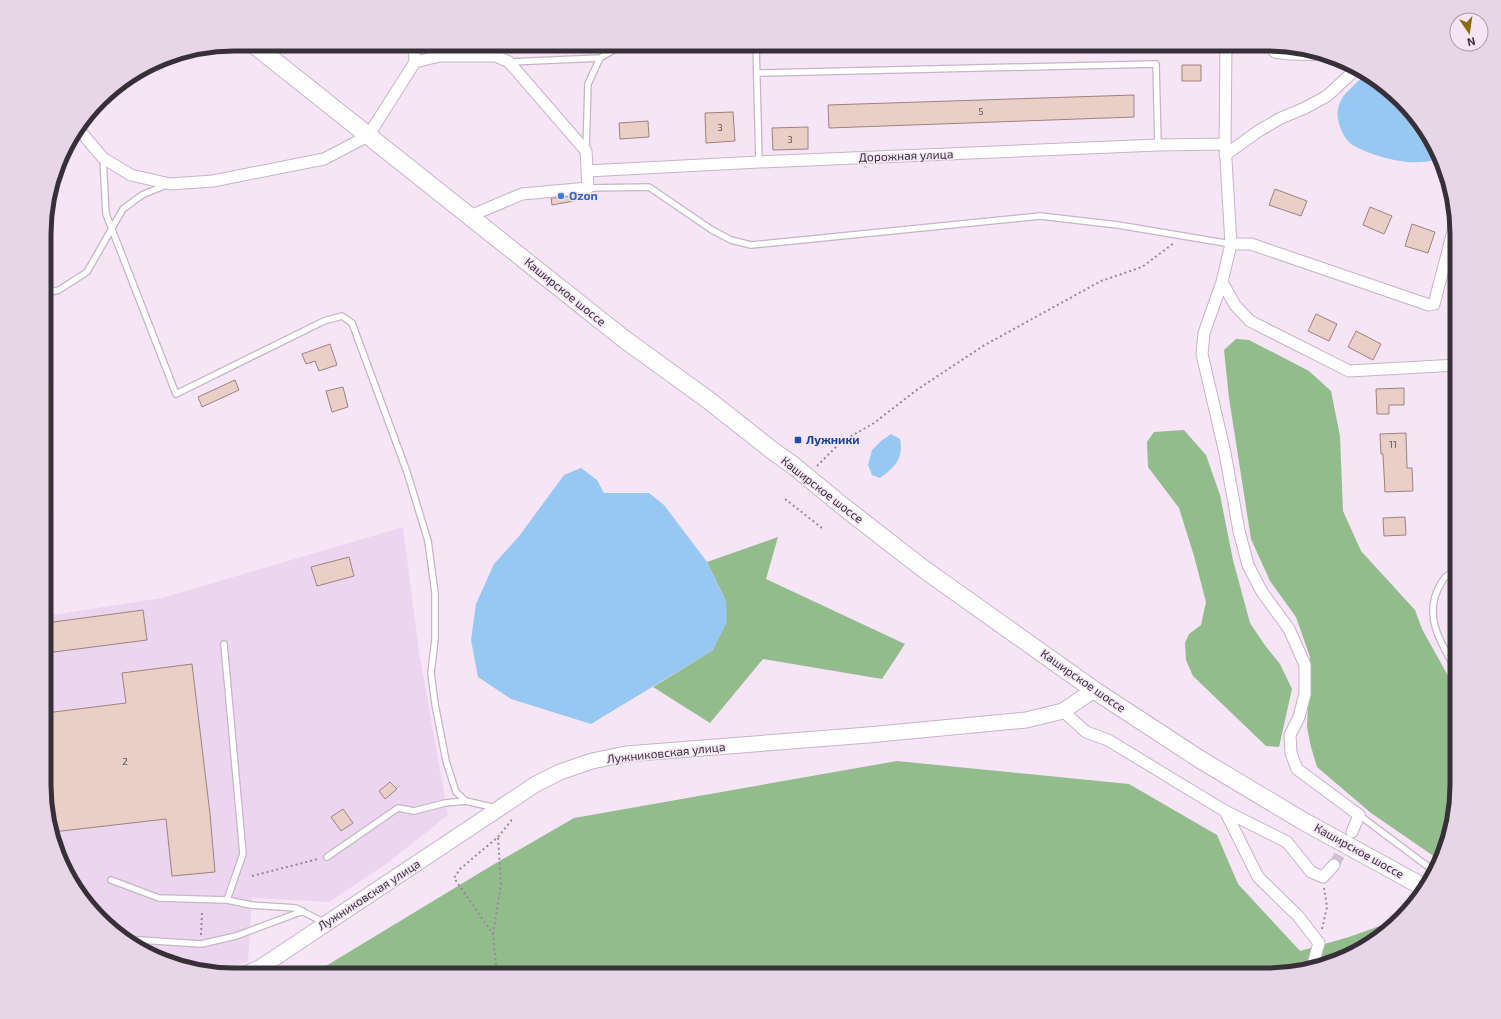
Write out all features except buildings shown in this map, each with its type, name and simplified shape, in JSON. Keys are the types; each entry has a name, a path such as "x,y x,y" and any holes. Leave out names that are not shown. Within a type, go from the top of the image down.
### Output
{"main road":[{"name":"Каширское шоссе","path":"262,51 624,339 707,399 925,570 1094,690 1228,776 1303,821 1419,885"}],"street":[{"path":"82,133 103,158 131,175 170,184 213,181 324,159 368,136 415,62 414,51"},
{"path":"1226,51 1225,155 1230,244 1222,282 1204,333 1202,354 1225,454 1239,531 1248,565 1262,592 1289,629 1305,665 1305,694 1298,717 1290,735 1291,753 1297,769 1359,815 1352,832"},
{"path":"1284,52 1289,54 1298,54"},
{"path":"415,62 440,56 496,56 509,62 586,151 588,188 522,194 470,216"},
{"path":"1225,155 1260,130 1327,96 1352,73"},
{"name":"Дорожная улица","path":"588,171 758,162 1158,145 1225,144"},
{"path":"1230,244 1251,244 1429,306 1434,304 1450,243"},
{"path":"1222,282 1235,305 1250,321 1349,371 1450,365"},
{"name":"Лужниковская улица","path":"259,968 536,784 560,772 592,761 626,754 907,732 1026,720 1063,711 1094,690"},
{"path":"1063,711 1086,732 1108,740 1225,812 1287,842 1311,872 1323,877 1334,865"},
{"path":"1225,812 1258,877 1298,916 1319,943 1314,962"}],"lane":[{"path":"509,62 600,58 613,51"},
{"path":"756,51 758,162"},
{"path":"586,151 588,84 600,58"},
{"path":"757,73 1156,64 1158,145"},
{"path":"103,158 106,214 176,394 324,321 342,316 352,323 407,472 428,541 435,593 435,639 431,673 435,704 446,761 456,792 466,801"},
{"path":"51,292 59,290 87,272 123,209 142,194 170,184"},
{"path":"588,188 649,187 712,230 731,240 751,244 1040,216 1118,225 1230,244"},
{"path":"1450,574 1445,576 1432,606 1434,625 1450,659"},
{"path":"224,644 243,854 227,900"},
{"path":"327,857 398,808 414,811 446,803 466,801 507,804"},
{"path":"1359,815 1430,868"},
{"path":"111,880 158,898 227,900 251,905 296,908 326,923"},
{"path":"138,940 201,944 236,936 303,911"}],"path":[{"path":"816,466 841,442 874,423 918,389 983,346 1101,281 1142,267 1166,250 1182,236"},
{"path":"785,499 822,528"},
{"path":"493,934 454,878 460,869 498,837 510,821 507,804"},
{"path":"496,968 493,934 501,884 498,837"},
{"path":"252,876 327,857"},
{"path":"1319,943 1326,907 1323,877"},
{"path":"201,944 202,912"}],"shaded area":[{"path":"403,527 419,652 448,815 386,864 329,902 252,898 248,961 230,968 187,962 175,958 153,949 123,930 97,906 82,886 70,866 57,832 51,797 51,615 162,598"}],"green space":[{"path":"1236,339 1249,340 1309,371 1331,391 1340,436 1343,511 1361,551 1415,610 1422,629 1450,679 1450,797 1444,832 1435,857 1371,813 1317,767 1307,727 1310,657 1296,617 1270,581 1251,539 1229,398 1224,350"},
{"path":"1184,430 1206,455 1220,495 1233,560 1250,623 1280,664 1292,689 1279,747 1266,746 1193,676 1186,660 1185,643 1189,634 1201,625 1206,602 1179,508 1148,467 1147,442 1154,432"},
{"path":"778,537 766,579 905,644 882,679 763,659 710,723 653,687 713,650 726,601 707,562"},
{"path":"897,761 1129,784 1217,835 1238,884 1300,951 1349,937 1386,924 1368,937 1337,954 1314,962 1279,968 323,968 491,866 574,818"}],"water":[{"path":"1362,78 1378,89 1404,113 1419,133 1434,160 1407,162 1382,157 1360,149 1346,139 1338,120 1339,105 1342,98"},
{"path":"891,434 900,439 901,452 894,466 880,478 872,475 868,465 872,450"},
{"path":"581,468 597,480 604,493 649,493 664,505 707,562 726,601 727,622 713,650 591,724 511,699 478,677 471,640 476,604 494,564 520,535 564,475"}],"tunnel":[{"path":"1334,865 1348,840"}],"place":[{"name":"Ozon","path":"561,196"},
{"name":"Лужники","path":"798,440"}]}
